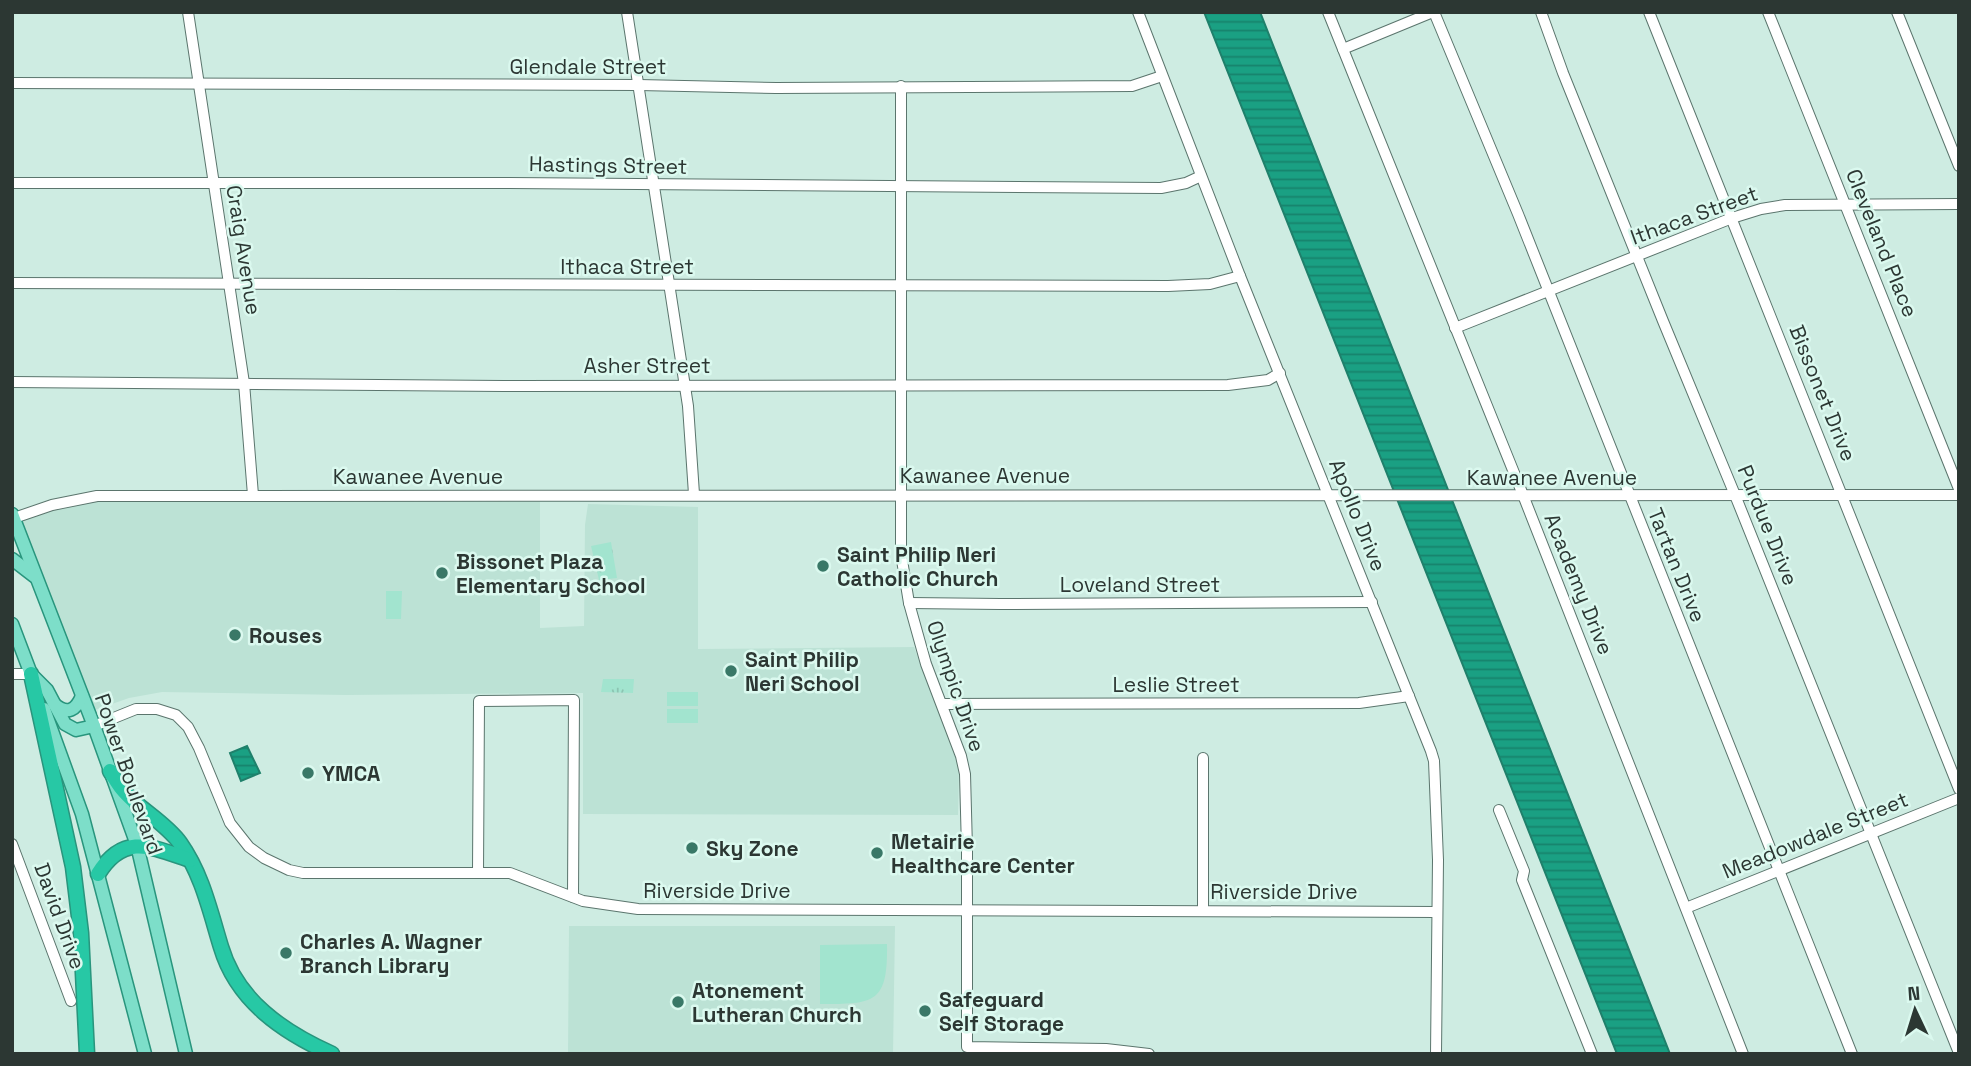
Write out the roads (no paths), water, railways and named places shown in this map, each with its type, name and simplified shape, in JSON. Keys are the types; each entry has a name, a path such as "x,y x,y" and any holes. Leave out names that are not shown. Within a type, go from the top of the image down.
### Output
{"highway":[{"path":"31,674 73,867 81,933 88,1054"},
{"path":"110,771 123,791 180,843 203,886 222,951 237,984 267,1016 309,1043 332,1054"},
{"path":"98,874 115,853 137,845 149,845 190,860"}],"main road":[{"name":"Power Boulevard","path":"13,517 137,845 186,1054"},
{"path":"12,559 22,564 37,579"},
{"path":"12,624 82,814 145,1054"},
{"path":"31,674 47,690 65,724 76,730 94,726"},
{"path":"55,705 65,711 71,711 82,696"}],"street":[{"name":"Craig Avenue","path":"188,12 244,383 253,495"},
{"path":"627,12 685,384 694,494"},
{"name":"Apollo Drive","path":"1138,12 1240,276 1434,761 1438,860 1436,1054"},
{"name":"Academy Drive","path":"1328,12 1523,495 1743,1054"},
{"path":"1343,49 1433,12"},
{"name":"Tartan Drive","path":"1433,12 1548,291 1852,1054"},
{"name":"Purdue Drive","path":"1541,12 1959,1053"},
{"name":"Bissonet Drive","path":"1649,12 1959,789"},
{"name":"Cleveland Place","path":"1768,12 1959,489"},
{"path":"1897,12 1959,166"},
{"name":"Glendale Street","path":"12,83 639,85 776,88 1132,86 1162,76"},
{"name":"Olympic Drive","path":"901,86 901,554 909,603 926,664 961,756 965,774 967,1047 1106,1049 1149,1054"},
{"name":"Hastings Street","path":"12,183 510,183 1161,188 1186,183 1201,176"},
{"name":"Ithaca Street","path":"1455,328 1732,218 1761,209 1785,205 1959,204"},
{"name":"Ithaca Street","path":"12,283 1168,286 1210,284 1240,276"},
{"name":"Asher Street","path":"12,382 503,386 1228,385 1268,380 1280,373"},
{"name":"Kawanee Avenue","path":"13,517 52,505 97,496 1959,495"},
{"name":"Loveland Street","path":"909,603 1372,602"},
{"path":"12,674 31,674"},
{"name":"Leslie Street","path":"942,704 1359,703 1409,696"},
{"path":"478,873 479,701 574,701 573,897"},
{"name":"Riverside Drive","path":"94,726 136,709 157,709 176,715 188,727 199,748 230,823 249,847 264,858 289,870 303,873 510,873 573,897 607,906 638,909 1437,912"},
{"path":"1203,758 1203,910"},
{"name":"Meadowdale Street","path":"1686,908 1959,798"},
{"path":"1499,810 1524,871 1522,880 1592,1054"},
{"name":"David Drive","path":"12,844 71,1001"}],"place":[{"name":"Saint Philip Neri Catholic Church","path":"823,566"},
{"name":"Bissonet Plaza Elementary School","path":"442,573"},
{"name":"Rouses","path":"235,635"},
{"name":"Saint Philip Neri School","path":"731,671"},
{"name":"YMCA","path":"308,773"},
{"name":"Sky Zone","path":"692,848"},
{"name":"Metairie Healthcare Center","path":"877,853"},
{"name":"Charles A. Wagner Branch Library","path":"286,953"},
{"name":"Atonement Lutheran Church","path":"678,1002"},
{"name":"Safeguard Self Storage","path":"925,1011"}]}
